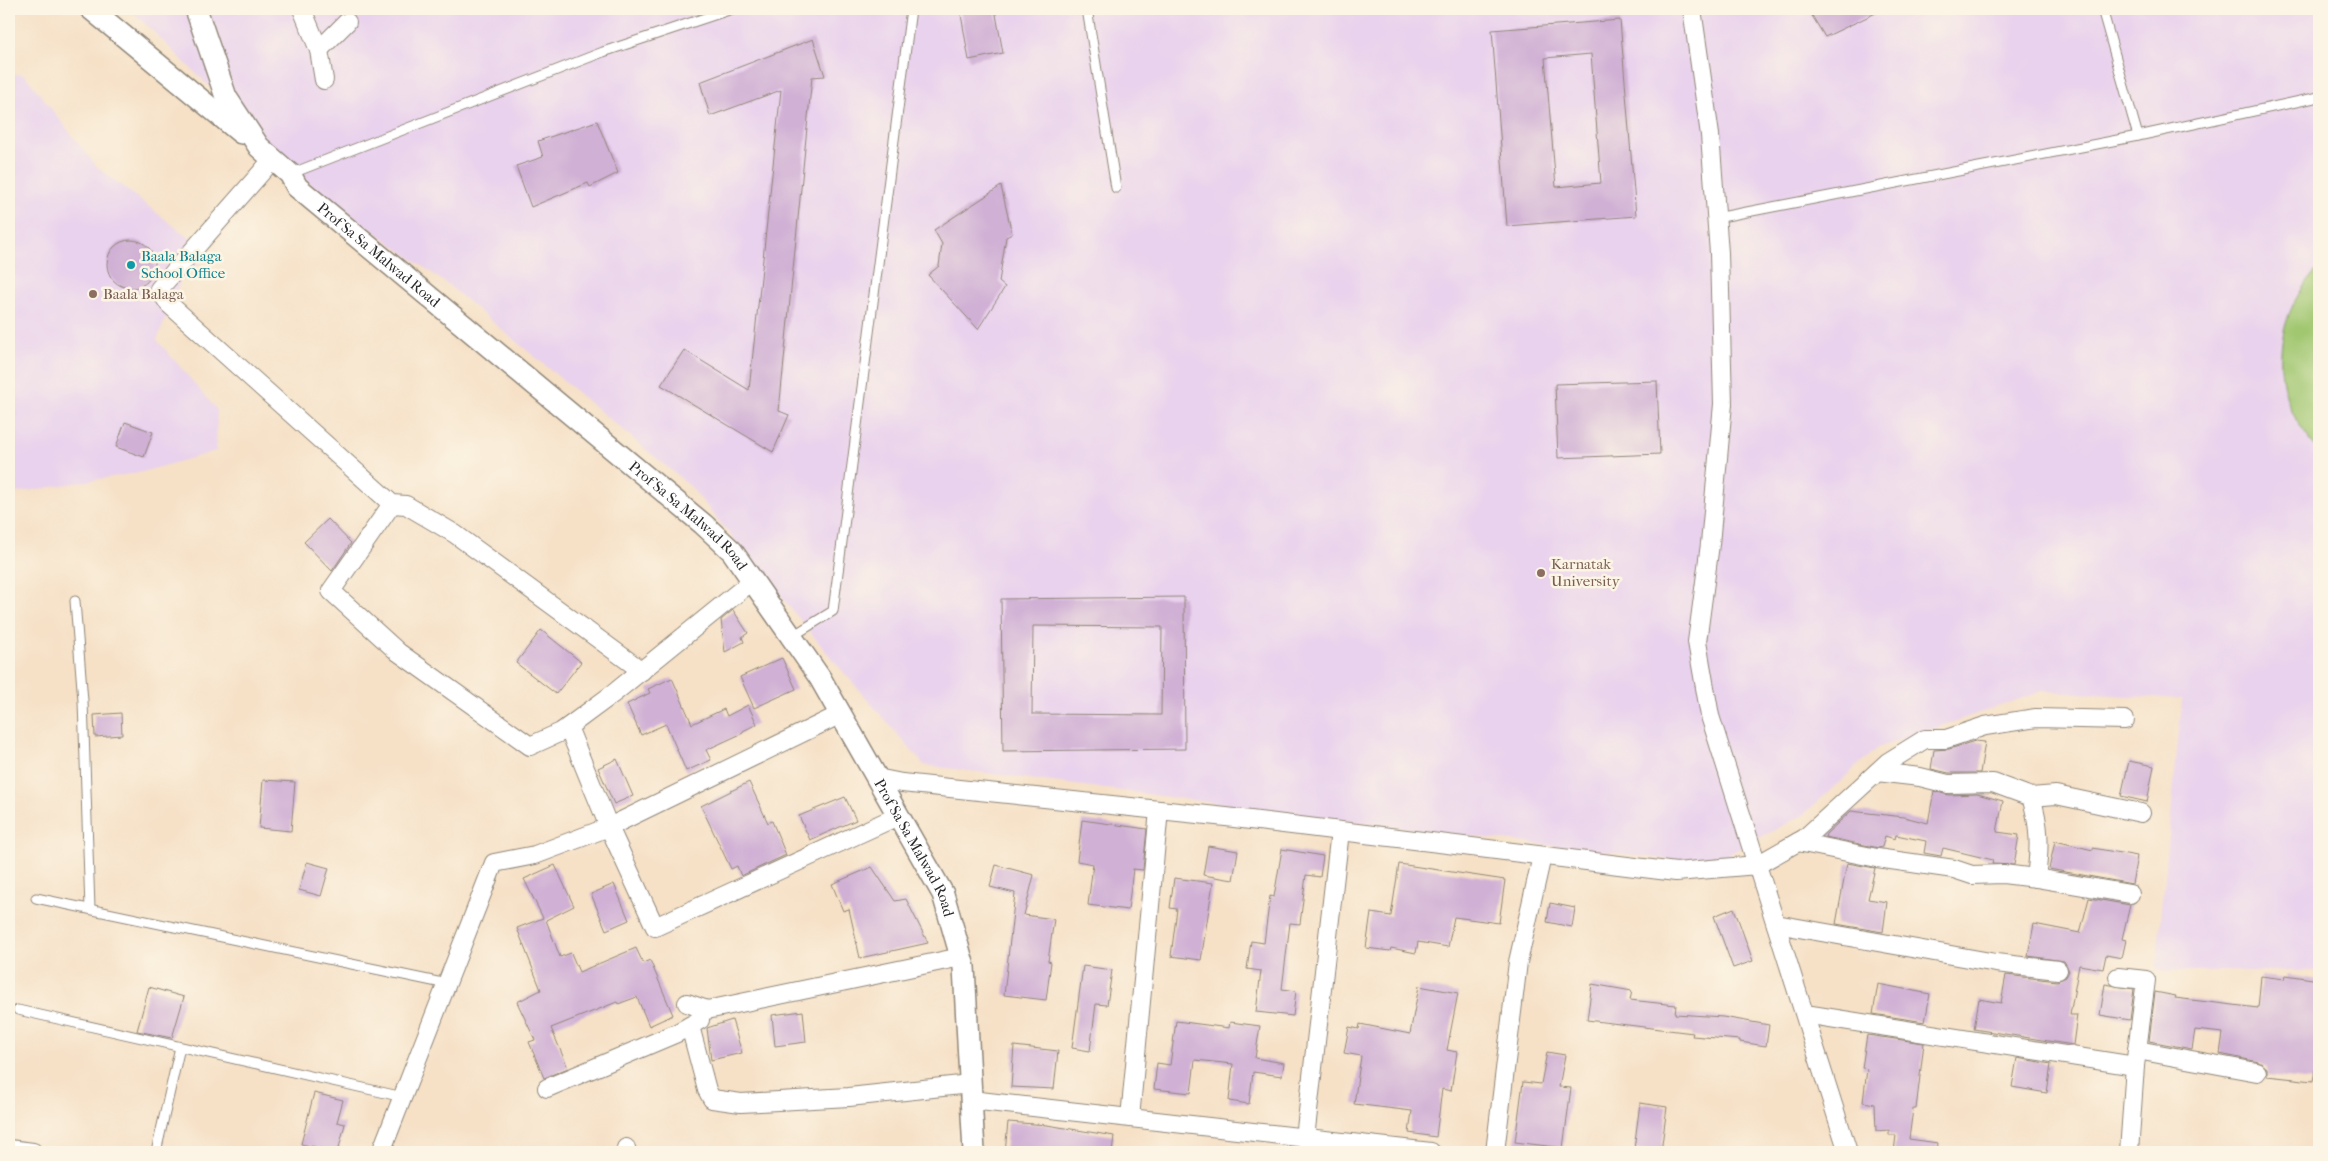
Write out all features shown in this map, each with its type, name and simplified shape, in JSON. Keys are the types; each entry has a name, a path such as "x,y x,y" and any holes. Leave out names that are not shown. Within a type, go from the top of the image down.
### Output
{"street":[{"path":"91,9 266,153 159,289 169,304 392,504 406,505 455,534 642,671"},
{"name":"Prof Sa Sa Malwad Road","path":"196,9 226,97 266,153 290,174 297,187 703,524 732,551 820,678 943,894 964,967 974,1152"},
{"path":"302,9 319,50 324,80"},
{"path":"1692,9 1710,135 1719,253 1723,404 1710,544 1697,642 1710,716 1848,1152"},
{"path":"319,50 347,22"},
{"path":"392,504 331,591 398,652 530,746 568,727 642,671 752,581"},
{"path":"382,1152 494,863 535,855 609,828 841,714"},
{"path":"877,778 902,783 1159,810 1676,872 1758,865 1798,842 1888,762 1925,739 1946,739 1985,726 2036,718 2125,720"},
{"path":"568,727 609,828 656,927 898,816"},
{"path":"1877,772 1920,777 1948,784 1993,783 2031,797 2056,795 2141,813"},
{"path":"2031,797 2038,818 2040,836 2036,878"},
{"path":"1130,1118 1159,810"},
{"path":"1304,1138 1340,831"},
{"path":"1798,842 1877,858 1954,869 1972,875 2004,874 2130,894"},
{"path":"1495,1152 1518,962 1542,856"},
{"path":"1776,924 1996,963 2058,970"},
{"path":"687,1004 707,1010 961,957"},
{"path":"2118,977 2146,980 2136,1058 2129,1152"},
{"path":"547,1088 690,1026 704,1018 707,1010"},
{"path":"1805,1014 2136,1058 2257,1072"},
{"path":"690,1026 706,1090 712,1099 741,1103 971,1092 1130,1118 1304,1138 1369,1149 1431,1152"},
{"path":"9,1149 32,1152"}],"lane":[{"path":"290,174 603,52 732,9"},
{"path":"791,637 833,611 911,9"},
{"path":"1087,9 1116,188"},
{"path":"2102,9 2138,136"},
{"path":"1716,218 2138,136 2319,97"},
{"path":"75,601 83,701 90,909"},
{"path":"36,898 446,984"},
{"path":"18,1010 403,1097"},
{"path":"156,1152 180,1047"}],"shaded area":[{"name":"Karnatak University","path":"130,9 2319,9 2319,971 2156,971 2182,699 2043,691 1877,748 1803,815 1716,861 1674,860 1460,835 924,765 834,661 690,486 447,284 314,188"},
{"name":"Baala Balaga","path":"9,73 25,75 97,167 209,253 181,280 157,340 217,410 216,451 142,472 9,494"}],"green space":[{"path":"2319,268 2319,327 2313,349 2312,365 2319,393 2319,450 2300,426 2290,407 2281,365 2286,323 2294,303 2305,285"}],"building":[{"path":"960,9 995,9 1003,53 969,60"},
{"path":"1808,9 1884,9 1825,37"},
{"path":"1620,20 1636,216 1507,226 1492,30","holes":["1591,54 1601,183 1556,187 1545,58"]},
{"path":"813,39 825,76 812,77 779,411 789,415 773,452 661,385 684,350 749,390 781,90 710,116 700,82"},
{"path":"597,121 618,173 590,187 588,183 531,207 516,166 543,157 538,141"},
{"path":"1001,186 1012,234 1006,237 999,282 1005,287 978,329 928,275 939,266 942,244 934,230"},
{"name":"Baala Balaga School Office","path":"126,240 136,240 148,247 155,259 155,269 148,281 136,288 126,288 118,284 111,277 107,269 107,259 111,251 118,244"},
{"path":"1657,381 1660,454 1558,458 1555,384"},
{"path":"125,422 153,432 144,457 116,447"},
{"path":"328,519 351,543 332,571 304,542"},
{"path":"1184,597 1185,749 1003,751 1001,599","holes":["1033,626 1162,627 1161,715 1032,714"]},
{"path":"733,610 748,633 742,637 744,642 725,652 721,620"},
{"path":"541,630 581,662 556,694 516,663"},
{"path":"782,658 796,689 754,708 740,677"},
{"path":"672,678 692,724 724,709 727,716 748,705 757,724 743,731 743,733 706,750 711,760 686,771 666,724 641,735 627,704 650,693 648,689"},
{"path":"121,713 122,735 95,737 94,715"},
{"path":"1975,741 1985,742 1980,773 1949,773 1931,769 1934,750 1949,749"},
{"path":"617,759 633,796 614,804 598,768"},
{"path":"2129,761 2154,766 2147,802 2121,796"},
{"path":"263,780 295,782 291,831 259,828"},
{"path":"749,782 768,823 772,821 786,855 741,876 737,866 731,869 701,806"},
{"path":"1934,791 1948,795 1977,794 2003,801 1997,832 2019,835 2014,865 1992,864 1993,860 1943,848 1941,856 1924,853 1926,841 1896,835 1895,839 1885,836 1882,847 1879,848 1825,837 1851,811 1904,817 1928,823"},
{"path":"845,797 856,820 810,840 799,816"},
{"path":"1082,820 1147,829 1143,870 1133,869 1128,910 1088,905 1093,864 1077,861"},
{"path":"2055,841 2093,850 2093,848 2137,856 2132,884 2049,869"},
{"path":"1208,846 1238,851 1233,880 1203,875"},
{"path":"1282,849 1323,856 1320,877 1306,875 1300,924 1290,923 1282,989 1296,991 1293,1016 1256,1012 1261,971 1247,969 1251,941 1264,943 1270,896 1274,897"},
{"path":"307,862 329,868 321,896 299,890"},
{"path":"1847,863 1875,868 1868,899 1887,902 1883,932 1836,924"},
{"path":"1399,864 1505,880 1499,923 1454,917 1448,947 1418,942 1416,953 1391,948 1390,951 1366,948 1371,913 1391,916"},
{"path":"555,865 574,906 546,920 560,957 571,953 579,972 636,948 643,963 650,960 673,1015 649,1026 637,997 618,1004 617,1002 551,1028 568,1068 544,1078 529,1042 535,1040 517,1002 541,990 517,928 543,918 524,879"},
{"path":"996,865 1034,875 1024,915 1054,919 1048,961 1051,962 1046,1000 1004,995 1015,893 990,887"},
{"path":"872,867 895,901 906,899 928,943 860,958 849,909 843,911 832,884"},
{"path":"1174,878 1213,883 1201,960 1171,956 1177,909 1170,908"},
{"path":"614,884 629,920 606,930 591,894"},
{"path":"2089,898 2130,905 2122,939 2126,940 2122,958 2106,955 2103,969 2079,965 2070,1015 2077,1015 2073,1045 1974,1029 1979,999 2001,1003 2006,975 2057,981 2066,977 2069,971 2064,961 2028,956 2034,924 2080,933"},
{"path":"1550,903 1575,908 1572,927 1547,922"},
{"path":"1734,908 1753,961 1733,968 1714,916"},
{"path":"1083,966 1112,970 1107,1005 1096,1004 1090,1051 1072,1048"},
{"path":"2286,975 2319,980 2319,1071 2315,1070 2313,1081 2267,1076 2267,1068 2259,1062 2220,1054 2223,1033 2195,1030 2192,1049 2149,1041 2155,992 2176,996 2175,998 2258,1008 2261,976 2285,979"},
{"path":"1592,984 1632,991 1630,1000 1676,1005 1675,1014 1723,1017 1769,1025 1766,1046 1740,1042 1740,1040 1692,1036 1693,1033 1587,1020"},
{"path":"1878,984 1930,994 1925,1022 1873,1014"},
{"path":"2105,984 2134,989 2130,1020 2100,1015"},
{"path":"1419,986 1458,993 1447,1050 1457,1052 1451,1091 1442,1089 1436,1137 1409,1133 1412,1111 1354,1104 1361,1056 1344,1053 1349,1027 1359,1029 1360,1024 1410,1034"},
{"path":"149,987 184,997 172,1038 137,1031"},
{"path":"803,1011 806,1042 775,1046 772,1015"},
{"path":"732,1020 742,1053 711,1060 707,1028"},
{"path":"1176,1021 1229,1028 1230,1022 1260,1026 1255,1058 1284,1063 1282,1076 1253,1072 1249,1104 1229,1101 1233,1064 1195,1060 1191,1093 1154,1089 1157,1063 1170,1065"},
{"path":"1867,1035 1924,1043 1916,1109 1913,1109 1909,1139 1938,1143 1937,1152 1894,1152 1896,1135 1889,1135 1889,1130 1876,1131 1875,1104 1863,1102 1867,1069 1862,1068"},
{"path":"1014,1046 1058,1051 1054,1089 1011,1087"},
{"path":"1547,1052 1565,1055 1559,1087 1571,1088 1563,1148 1515,1142 1523,1082 1541,1084"},
{"path":"2017,1058 2051,1064 2047,1093 2012,1087"},
{"path":"314,1093 343,1100 337,1122 345,1124 338,1152 301,1144"},
{"path":"1640,1103 1667,1107 1661,1152 1634,1149"},
{"path":"1008,1122 1047,1125 1114,1136 1112,1152 1005,1152"}],"place":[{"name":"Baala Balaga School Office","path":"131,265"},
{"name":"Baala Balaga","path":"93,294"},
{"name":"Karnatak University","path":"1541,573"}]}
